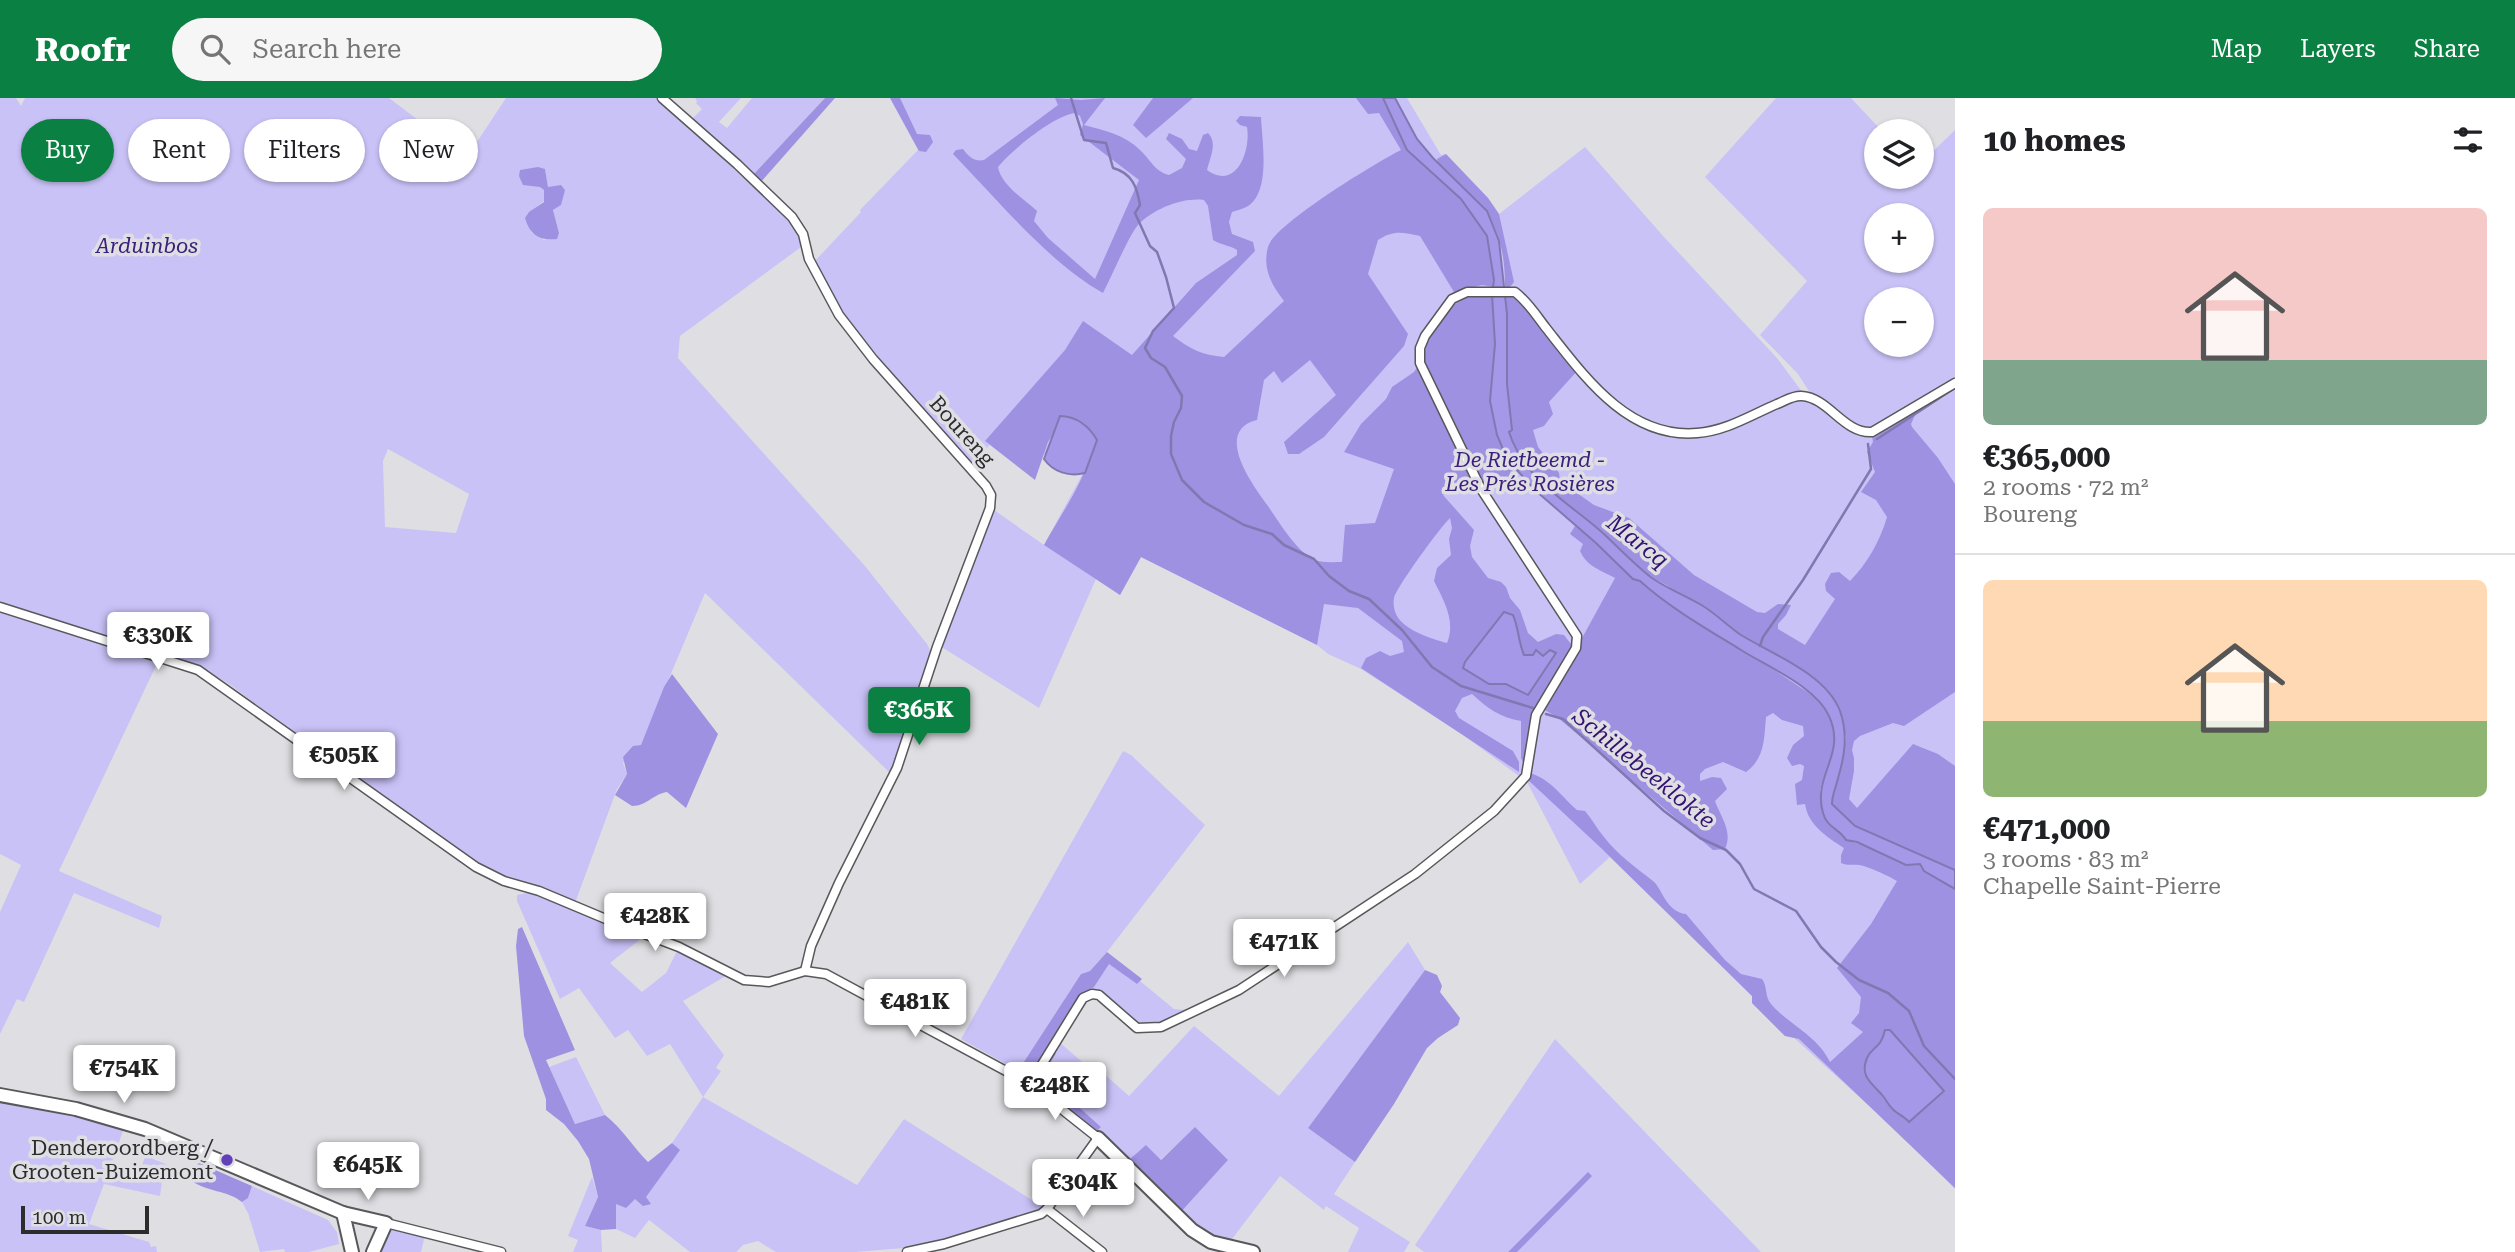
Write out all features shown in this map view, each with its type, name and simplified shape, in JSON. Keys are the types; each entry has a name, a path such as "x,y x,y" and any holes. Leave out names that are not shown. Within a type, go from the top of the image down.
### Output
{"street":[{"name":"Boureng","path":"662,98 792,217 803,234 809,259 818,279 839,315 873,359 986,486 991,495 990,508 942,635 897,768 839,883 811,946 805,971"},
{"path":"1030,1084 1083,998 1099,995 1129,1023 1146,1029 1161,1027 1204,1009 1276,967 1415,874 1494,811 1526,776 1536,715 1576,648 1577,636 1480,489 1420,363 1420,348 1438,315 1452,299 1466,292 1511,290 1524,300 1579,368 1615,405 1634,419 1656,429 1695,434 1719,429 1787,400 1804,396 1822,404 1859,430 1872,432 1955,383"},
{"path":"0,607 202,672 476,867 504,881 539,891 679,947 744,980 769,982 805,971 826,974 1030,1084 1098,1138 1192,1230 1211,1242 1252,1252"},
{"path":"0,1095 76,1109 145,1129 343,1213 501,1252"},
{"path":"907,1252 982,1233 1047,1209 1098,1138"},
{"path":"1047,1209 1101,1252"},
{"path":"343,1213 352,1252"},
{"path":"373,1252 386,1223"}],"green space":[{"name":"Arduinbos","path":"0,98 16,98 21,106 25,98 389,98 417,119 379,119 379,182 478,182 478,140 506,98 657,98 783,214 799,236 801,247 680,336 678,358 865,566 927,644 931,652 890,773 705,593 641,745 623,763 627,774 617,789 575,903 540,887 509,879 478,862 232,686 199,665 162,653 59,871 162,916 159,928 74,893 24,1002 17,999 0,1034 0,912 21,865 0,854","holes":["545,169 548,188 561,205 553,210 559,233 544,240 531,232 534,209 544,201 544,190 530,184","388,449 469,494 456,533 385,527 383,461"]},
{"path":"695,98 741,98 719,122 727,128 752,98 825,98 752,176 690,121 702,109"},
{"name":"De Rietbeemd - Les Prés Rosières","path":"890,98 1407,98 1441,155 1446,154 1488,198 1499,214 1585,147 1664,237 1777,358 1803,393 1872,436 1912,411 1916,415 1955,390 1955,1189 1898,1132 1793,1037 1785,1036 1752,1003 1752,996 1610,857 1580,884 1527,782 1463,735 1361,669 1328,654 1317,645 1141,557 1120,595 1096,579 1039,708 940,646 992,511 1044,545 1088,464 985,441 990,445 969,464 845,317 814,262 918,150"},
{"path":"1776,98 1851,98 1871,119 1864,119 1864,189 1934,189 1934,150 1955,130 1955,380 1873,429 1859,428 1812,396 1798,374 1760,335 1807,281 1705,177"},
{"path":"1123,751 1131,755 1205,825 1107,952 1090,971 1081,974 1018,1071 961,1039"},
{"path":"531,892 642,938 610,963 642,992 666,973 677,951 726,976 683,1001 724,1055 716,1068 721,1071 703,1097 670,1044 647,1056 628,1030 615,1038 579,988 560,999 517,901 517,895"},
{"path":"1408,942 1425,970 1308,1128 1355,1162 1334,1194 1410,1242 1404,1252 1348,1252 1359,1228 1326,1206 1324,1210 1280,1176 1229,1243 1203,1233 1180,1213 1228,1160 1195,1128 1160,1160 1129,1160 1097,1131 1101,1127 1043,1075 1056,1055 1053,1052 1058,1041 1089,1068 1093,1064 1129,1096 1194,1026 1279,1096"},
{"path":"1109,963 1137,984 1140,981 1174,1009 1188,1010 1151,1024 1133,1019 1106,996 1091,988"},
{"path":"1555,1039 1761,1252 1517,1252 1588,1172 1508,1252 1424,1252 1415,1245"},
{"path":"576,1057 605,1115 575,1124 549,1067"},
{"path":"703,1097 857,1185 904,1119 1043,1207 1035,1212 954,1237 904,1248 855,1252 776,1252 758,1241 743,1245 736,1252 690,1252 649,1220 635,1238 616,1229 616,1203 645,1197 679,1150 672,1143"},
{"path":"0,1099 84,1116 123,1131 110,1167 138,1177 147,1151 153,1159 168,1165 163,1174 160,1196 104,1184 89,1224 149,1242 151,1247 156,1246 157,1252 0,1252"},
{"path":"592,1177 598,1197 585,1226 601,1230 602,1252 573,1252 578,1240 568,1236"},
{"path":"252,1186 328,1220 337,1232 339,1244 309,1252 285,1252 284,1249 260,1252 242,1202 248,1198"},
{"path":"392,1227 425,1235 421,1252 379,1252"}],"shaded area":[{"path":"825,98 835,98 760,183 752,176"},
{"path":"890,98 900,98 917,134 930,135 933,142 926,152 919,151"},
{"path":"1055,98 1105,98 1084,125 1128,140 1156,168 1169,175 1182,168 1186,159 1166,139 1169,133 1182,139 1189,149 1197,151 1203,135 1208,133 1213,146 1207,170 1226,176 1239,165 1247,147 1247,127 1236,121 1240,116 1261,117 1264,165 1260,189 1248,206 1232,212 1229,222 1232,234 1253,242 1255,251 1173,336 1191,348 1209,355 1224,357 1284,301 1267,270 1266,255 1274,237 1327,195 1401,150 1379,113 1368,114 1356,98 1383,98 1407,150 1461,199 1487,236 1494,287 1482,285 1454,292 1420,236 1398,233 1378,240 1368,274 1408,334 1404,346 1324,437 1299,454 1288,454 1284,442 1336,395 1310,360 1282,383 1274,371 1264,380 1257,420 1244,426 1238,435 1237,447 1240,460 1254,486 1295,544 1315,560 1342,562 1345,525 1375,523 1394,469 1344,452 1361,424 1386,399 1392,387 1414,372 1424,357 1427,342 1450,307 1468,297 1492,294 1495,344 1490,401 1505,454 1516,469 1510,472 1515,481 1502,485 1491,478 1443,495 1474,530 1470,546 1472,557 1488,578 1501,582 1506,587 1510,598 1520,610 1528,633 1538,642 1556,634 1564,635 1574,648 1539,705 1526,769 1521,758 1521,721 1495,712 1472,694 1462,698 1455,711 1459,718 1513,751 1519,762 1519,772 1361,668 1366,658 1380,651 1390,656 1404,652 1402,641 1358,608 1324,604 1317,645 1141,557 1120,595 1044,545 1082,477 1092,449 1094,434 1082,423 1065,416 1048,442 1035,480 985,441 1065,350 1083,321 1132,355 1196,283 1237,255 1237,250 1213,240 1208,206 1204,200 1187,200 1169,205 1138,225 1103,293 1063,265 1024,229 953,154 956,150 963,149 972,158 984,160 1058,105","holes":["1075,113 1080,116 1083,124 1080,135 1139,180 1095,279 1048,238 1034,221 1037,211 1008,186 998,167 1045,127","1450,518 1451,555 1437,568 1434,581 1449,619 1447,643 1418,633 1405,625 1396,614 1394,598 1411,570"]},
{"path":"1153,98 1193,98 1146,138 1133,125"},
{"path":"1383,98 1395,98 1417,139 1487,211 1499,241 1507,314 1507,384 1512,430 1509,432 1526,464 1550,490 1652,578 1703,606 1741,635 1797,666 1823,686 1840,711 1845,736 1832,804 1855,826 1955,870 1955,889 1924,871 1920,864 1906,865 1857,842 1846,840 1830,825 1823,813 1821,800 1834,742 1829,716 1823,706 1803,687 1702,626 1640,581 1633,579 1536,491 1505,454 1497,435 1490,401 1495,344 1492,294 1494,280 1487,236 1461,199 1407,150"},
{"path":"1446,154 1488,198 1499,214 1514,282 1509,288 1505,287 1501,245 1495,229 1479,204 1438,163 1437,159"},
{"path":"538,167 545,169 548,187 561,185 565,190 561,205 553,210 559,233 557,239 536,236 525,218 544,202 544,190 523,185 519,176 520,170"},
{"path":"1509,295 1517,296 1578,370 1549,402 1553,414 1544,426 1533,430 1538,447 1559,473 1560,481 1594,505 1629,518 1694,575 1757,612 1765,613 1778,604 1791,605 1778,624 1778,629 1805,645 1835,599 1826,591 1825,584 1831,573 1839,572 1850,581 1872,552 1887,517 1876,500 1861,492 1875,472 1867,452 1873,442 1872,436 1912,411 1915,415 1912,427 1955,484 1955,692 1904,726 1893,723 1854,741 1854,771 1849,799 1857,808 1913,744 1938,754 1955,766 1955,870 1855,826 1832,804 1832,793 1843,760 1846,737 1825,689 1782,658 1743,636 1703,606 1676,594 1653,578 1618,550 1605,535 1545,488 1517,452 1509,432 1512,430 1507,384 1507,314 1504,298"},
{"path":"1060,416 1082,423 1097,440 1085,473 1062,472 1044,459"},
{"path":"1575,526 1633,579 1640,581 1815,697 1826,711 1835,735 1834,753 1820,792 1832,828 1847,840 1920,864 1921,868 1955,889 1955,1188 1799,1039 1785,1036 1752,1003 1752,996 1527,779 1529,773 1536,775 1555,788 1577,810 1585,811 1615,849 1656,884 1669,905 1686,914 1725,960 1741,974 1762,979 1771,1004 1818,1044 1830,1062 1863,1032 1851,1023 1859,1013 1861,997 1837,968 1871,924 1897,881 1867,867 1841,863 1844,848 1814,824 1805,804 1797,805 1795,784 1802,780 1804,766 1792,766 1787,758 1793,745 1804,736 1803,726 1782,720 1773,713 1766,717 1764,740 1757,761 1752,767 1746,772 1723,762 1705,769 1700,774 1700,781 1712,777 1721,778 1727,789 1715,801 1727,830 1727,842 1725,849 1713,850 1557,717 1543,709 1615,578 1586,561 1580,551 1583,544 1570,534"},
{"path":"1504,612 1513,615 1524,655 1533,655 1536,650 1543,656 1550,650 1556,653 1528,695 1506,684 1489,684 1463,668"},
{"path":"672,674 718,734 686,808 667,792 632,806 615,795 627,774 623,757 633,746 641,745 664,687"},
{"path":"522,927 575,1050 546,1060 575,1124 605,1115 648,1162 672,1143 680,1150 646,1197 651,1204 643,1206 635,1199 626,1208 616,1204 616,1229 601,1230 585,1226 598,1197 589,1159 564,1124 546,1110 546,1099 524,1036 516,946 518,929"},
{"path":"1107,952 1142,979 1137,984 1109,964 1094,987 1079,996 1048,1048 1056,1054 1043,1075 1101,1127 1097,1131 1018,1071 1081,974 1090,971"},
{"path":"1425,970 1437,975 1442,986 1440,992 1460,1018 1458,1025 1427,1048 1355,1162 1308,1128"},
{"path":"1885,1030 1890,1030 1944,1091 1909,1122 1892,1108 1866,1075 1867,1058 1881,1041"},
{"path":"1195,1127 1228,1160 1180,1213 1129,1160 1146,1145 1161,1160"},
{"path":"199,1163 252,1186 248,1198 242,1202 192,1181 190,1172"},
{"path":"1588,1172 1592,1176 1517,1252 1508,1252"}],"waterway":[{"name":"Schillebeeklokte","path":"1071,98 1084,140 1106,143 1113,168 1125,173 1132,182 1140,205 1135,213 1150,246 1157,252 1166,277 1174,308 1153,331 1145,348 1151,358 1165,367 1182,396 1181,408 1171,436 1171,454 1182,480 1204,502 1244,525 1272,534 1284,545 1314,559 1329,576 1349,591 1369,599 1402,630 1432,667 1461,686 1533,708"},
{"path":"1877,439 1955,388"},
{"path":"1760,646 1763,637 1803,580 1871,469 1868,444"},
{"name":"Schillebeeklokte","path":"1546,714 1563,719 1664,811 1700,838 1726,850 1740,864 1754,889 1796,911 1821,947 1836,962 1859,980 1888,993 1909,1011 1924,1046 1955,1079"}],"place":[{"name":"Denderoordberg / Grooten-Buizemont","path":"227,1160"}],"water label":[{"name":"Marcq","path":"1638,541"}]}
